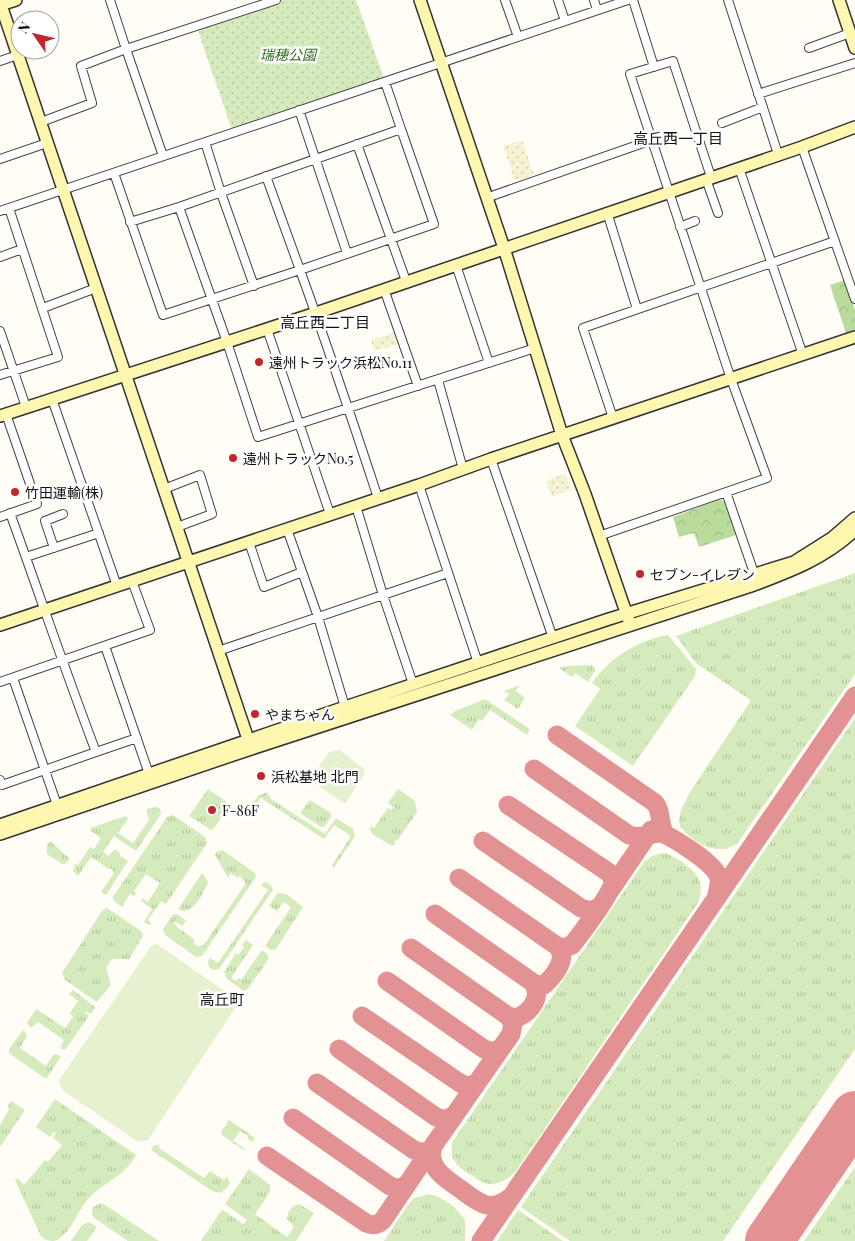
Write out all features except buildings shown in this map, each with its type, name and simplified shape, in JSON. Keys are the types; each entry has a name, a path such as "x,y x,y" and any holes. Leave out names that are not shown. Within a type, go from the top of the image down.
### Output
{"street":[{"path":"10,32 0,4 16,0"},
{"path":"110,0 163,156"},
{"path":"40,122 92,103 81,66 258,3 276,0"},
{"path":"420,0 504,248 562,435 585,494 628,620"},
{"path":"505,0 518,37"},
{"path":"558,0 564,21"},
{"path":"594,0 597,10"},
{"path":"0,211 518,37 597,10 612,2 628,0"},
{"path":"633,0 654,67"},
{"path":"728,0 778,154"},
{"path":"839,0 851,27 855,48"},
{"path":"809,48 851,27"},
{"path":"20,60 250,744"},
{"path":"599,536 767,478 731,379 630,74 673,61 718,213"},
{"path":"758,94 855,63"},
{"path":"114,173 163,315 254,286 434,224 385,82"},
{"path":"722,123 763,107"},
{"path":"299,110 347,253"},
{"path":"0,517 37,504 3,415 316,313 855,127"},
{"path":"130,222 221,193 401,129"},
{"path":"486,198 652,140"},
{"path":"205,142 254,286"},
{"path":"0,158 47,143"},
{"path":"357,144 406,281"},
{"path":"802,146 855,299"},
{"path":"739,168 770,263 803,354"},
{"path":"266,176 316,313 378,498"},
{"path":"179,207 227,342 258,437 535,348"},
{"path":"0,375 58,357 10,208"},
{"path":"608,212 637,309"},
{"path":"680,226 694,221"},
{"path":"613,418 583,328 835,241"},
{"path":"0,257 22,249"},
{"path":"456,265 489,363"},
{"path":"43,308 96,288"},
{"path":"384,289 418,386"},
{"path":"267,329 330,514"},
{"path":"0,331 26,407"},
{"path":"0,624 419,485 463,468 855,337"},
{"path":"438,380 463,468"},
{"path":"52,399 117,586"},
{"path":"491,459 553,638"},
{"path":"164,489 200,475 212,514 177,527"},
{"path":"419,485 478,663"},
{"path":"726,492 754,573"},
{"path":"356,506 413,684"},
{"path":"10,513 61,661 96,752"},
{"path":"54,548 45,521 63,514"},
{"path":"0,825 149,774 250,744 309,732 628,620 754,573 794,562 832,538 855,518"},
{"path":"287,529 318,617 345,706"},
{"path":"0,834 250,744 345,706 553,638 628,620 754,585 798,568 822,556 855,530"},
{"path":"26,557 99,533"},
{"path":"248,542 264,587 302,572"},
{"path":"218,651 448,573"},
{"path":"0,682 150,630 132,581"},
{"path":"105,646 149,774"},
{"path":"13,678 57,806"},
{"path":"0,780 2,785 137,738"}],"shaded area":[{"path":"522,140 534,175 515,181 503,146"},
{"path":"396,332 399,344 374,351 371,340"},
{"path":"565,473 571,489 552,497 546,481"}],"green space":[{"name":"瑞穂公園","path":"281,0 356,0 384,78 232,130 197,28"},
{"path":"845,280 855,310 855,330 846,333 830,285"},
{"path":"720,499 726,503 736,535 699,547 694,533 679,537 673,517"},
{"path":"855,573 855,674 737,844 726,849 716,849 707,847 694,840 680,827 681,810 690,792 750,702 749,699 697,664 676,636"},
{"path":"668,635 696,669 695,676 633,766 575,726 600,689 592,683 607,666 635,646 657,637"},
{"path":"592,665 595,671 588,682 575,673 572,677 559,668 566,666"},
{"path":"520,685 516,691 525,698 518,709 504,700 509,694 504,691"},
{"path":"485,699 527,727 530,730 527,735 490,710 482,721 479,719 472,730 450,715 455,711"},
{"path":"855,718 855,1049 723,1241 570,1241 521,1207"},
{"path":"340,750 364,769 364,775 345,804 310,780 329,752"},
{"path":"208,789 230,804 211,830 189,816"},
{"path":"398,789 415,801 417,812 392,846 372,834 370,829 371,826 374,828 388,808 392,810 394,807 388,803"},
{"path":"267,792 271,799 325,834 336,818 353,829 355,836 333,869 332,865 351,836 334,825 324,839 261,798 252,810 247,811 258,796"},
{"path":"310,800 331,813 331,817 324,827 321,827 300,813"},
{"path":"156,807 160,809 161,814 136,851 114,836 103,852 108,856 115,849 120,853 120,856 128,861 106,895 101,892 114,873 112,869 91,857 78,876 73,871 75,864 78,865 90,847 94,849 101,838 91,831 90,828 126,816 128,819 118,833 133,843 149,820 147,809"},
{"path":"173,815 205,837 207,843 166,904 161,901 148,920 152,924 148,925 144,922 152,909 141,901 142,898 148,902 160,883 146,874 134,891 136,893 134,896 130,894 122,907 113,900 113,897 167,817"},
{"path":"50,841 69,858 65,864 47,854 47,845"},
{"path":"222,850 255,873 256,877 202,956 196,957 165,935 163,929 173,915 177,914 186,921 182,926 175,921 176,926 195,940 193,943 199,947 203,946 246,883 240,876 238,878 231,873 228,878 215,855 216,852"},
{"path":"663,853 671,855 682,862 699,879 701,890 698,903 516,1171 501,1182 495,1184 484,1183 463,1170 453,1158 453,1141 644,862 652,856"},
{"path":"202,873 208,882 199,900 188,910 178,909"},
{"path":"264,882 270,884 273,890 219,969 213,970 209,967 208,961 210,958 218,963 268,890 261,885"},
{"path":"277,894 286,894 303,907 276,949 271,950 265,946 291,907 283,902 277,911 269,906"},
{"path":"107,908 141,931 143,936 129,959 112,959 106,968 111,985 97,1002 65,980 62,973 102,911"},
{"path":"246,940 253,945 231,978 236,981 238,978 241,980 262,950 269,958 248,989 244,991 227,979 224,972 236,953 238,955 244,947 242,945"},
{"path":"157,944 236,999 237,1005 148,1140 138,1142 62,1090 59,1080 152,945"},
{"path":"73,990 95,1007 91,1014 85,1012 89,1016 65,1050 61,1046 64,1040 38,1022 31,1028 27,1023 36,1009 65,1028 73,1017 70,1013 78,1001 69,994"},
{"path":"23,1030 27,1036 20,1048 46,1066 54,1054 60,1056 47,1078 9,1053 9,1049"},
{"path":"55,1099 136,1155 120,1174 88,1199 65,1234 54,1241 47,1240 41,1236 15,1180 18,1178 24,1185 45,1160 48,1162 62,1145 53,1138 56,1133 54,1132 50,1137 36,1127"},
{"path":"11,1101 25,1110 0,1147 0,1125 10,1108 7,1106"},
{"path":"229,1120 255,1138 252,1142 247,1138 248,1136 240,1131 233,1141 247,1150 242,1149 222,1135 221,1132"},
{"path":"154,1145 160,1145 159,1148 204,1178 210,1171 224,1180 227,1176 230,1183 220,1193 212,1191 151,1150"},
{"path":"855,1167 855,1241 804,1241"},
{"path":"249,1169 270,1185 270,1192 255,1214 287,1237 294,1227 287,1219 292,1208 299,1204 314,1213 296,1241 201,1241 223,1210 243,1224 247,1220 225,1204"},
{"path":"429,1194 449,1204 465,1220 465,1241 384,1241 414,1198"},
{"path":"101,1203 159,1241 128,1241 94,1218 92,1214 93,1207"},
{"path":"518,1210 563,1241 497,1241"},
{"path":"89,1222 97,1227 87,1241 71,1241 82,1225"}],"taxiway":[{"path":"481,1241 855,696"},
{"path":"557,735 655,803 659,811 662,828 666,835"},
{"path":"534,769 629,835 638,837 663,833 694,852 716,872 719,878 716,898"},
{"path":"508,805 608,872 613,882 602,904 572,945 564,948 557,946 560,951 561,961 552,977 544,985 537,985 532,982 537,993 534,1003 521,1016 516,1018 508,1016 513,1023 511,1034 433,1146 432,1161 439,1173 474,1199 487,1205 497,1205 512,1196"},
{"path":"609,892 651,830"},
{"path":"483,841 581,908 591,911 599,907"},
{"path":"459,878 557,946"},
{"path":"435,914 532,982"},
{"path":"411,948 508,1016"},
{"path":"387,981 484,1049 494,1052 502,1047"},
{"path":"362,1016 460,1083 469,1087 477,1082"},
{"path":"339,1049 436,1117 446,1120 454,1115"},
{"path":"317,1083 414,1150 424,1153 432,1148"},
{"path":"293,1118 390,1186 400,1189 407,1184"},
{"path":"267,1156 366,1223 373,1225 383,1220 433,1146"}],"runway":[{"path":"769,1241 855,1115"}],"place":[{"name":"遠州トラック浜松No.11","path":"259,362"},
{"name":"遠州トラックNo.5","path":"233,458"},
{"name":"竹田運輸(株)","path":"15,492"},
{"name":"セブン-イレブン","path":"640,574"},
{"name":"やまちゃん","path":"255,714"},
{"name":"浜松基地 北門","path":"261,776"},
{"name":"F-86F","path":"212,810"}],"district":[{"name":"高丘西一丁目","path":"678,138"},
{"name":"高丘西二丁目","path":"325,322"},
{"name":"高丘町","path":"222,999"}]}
